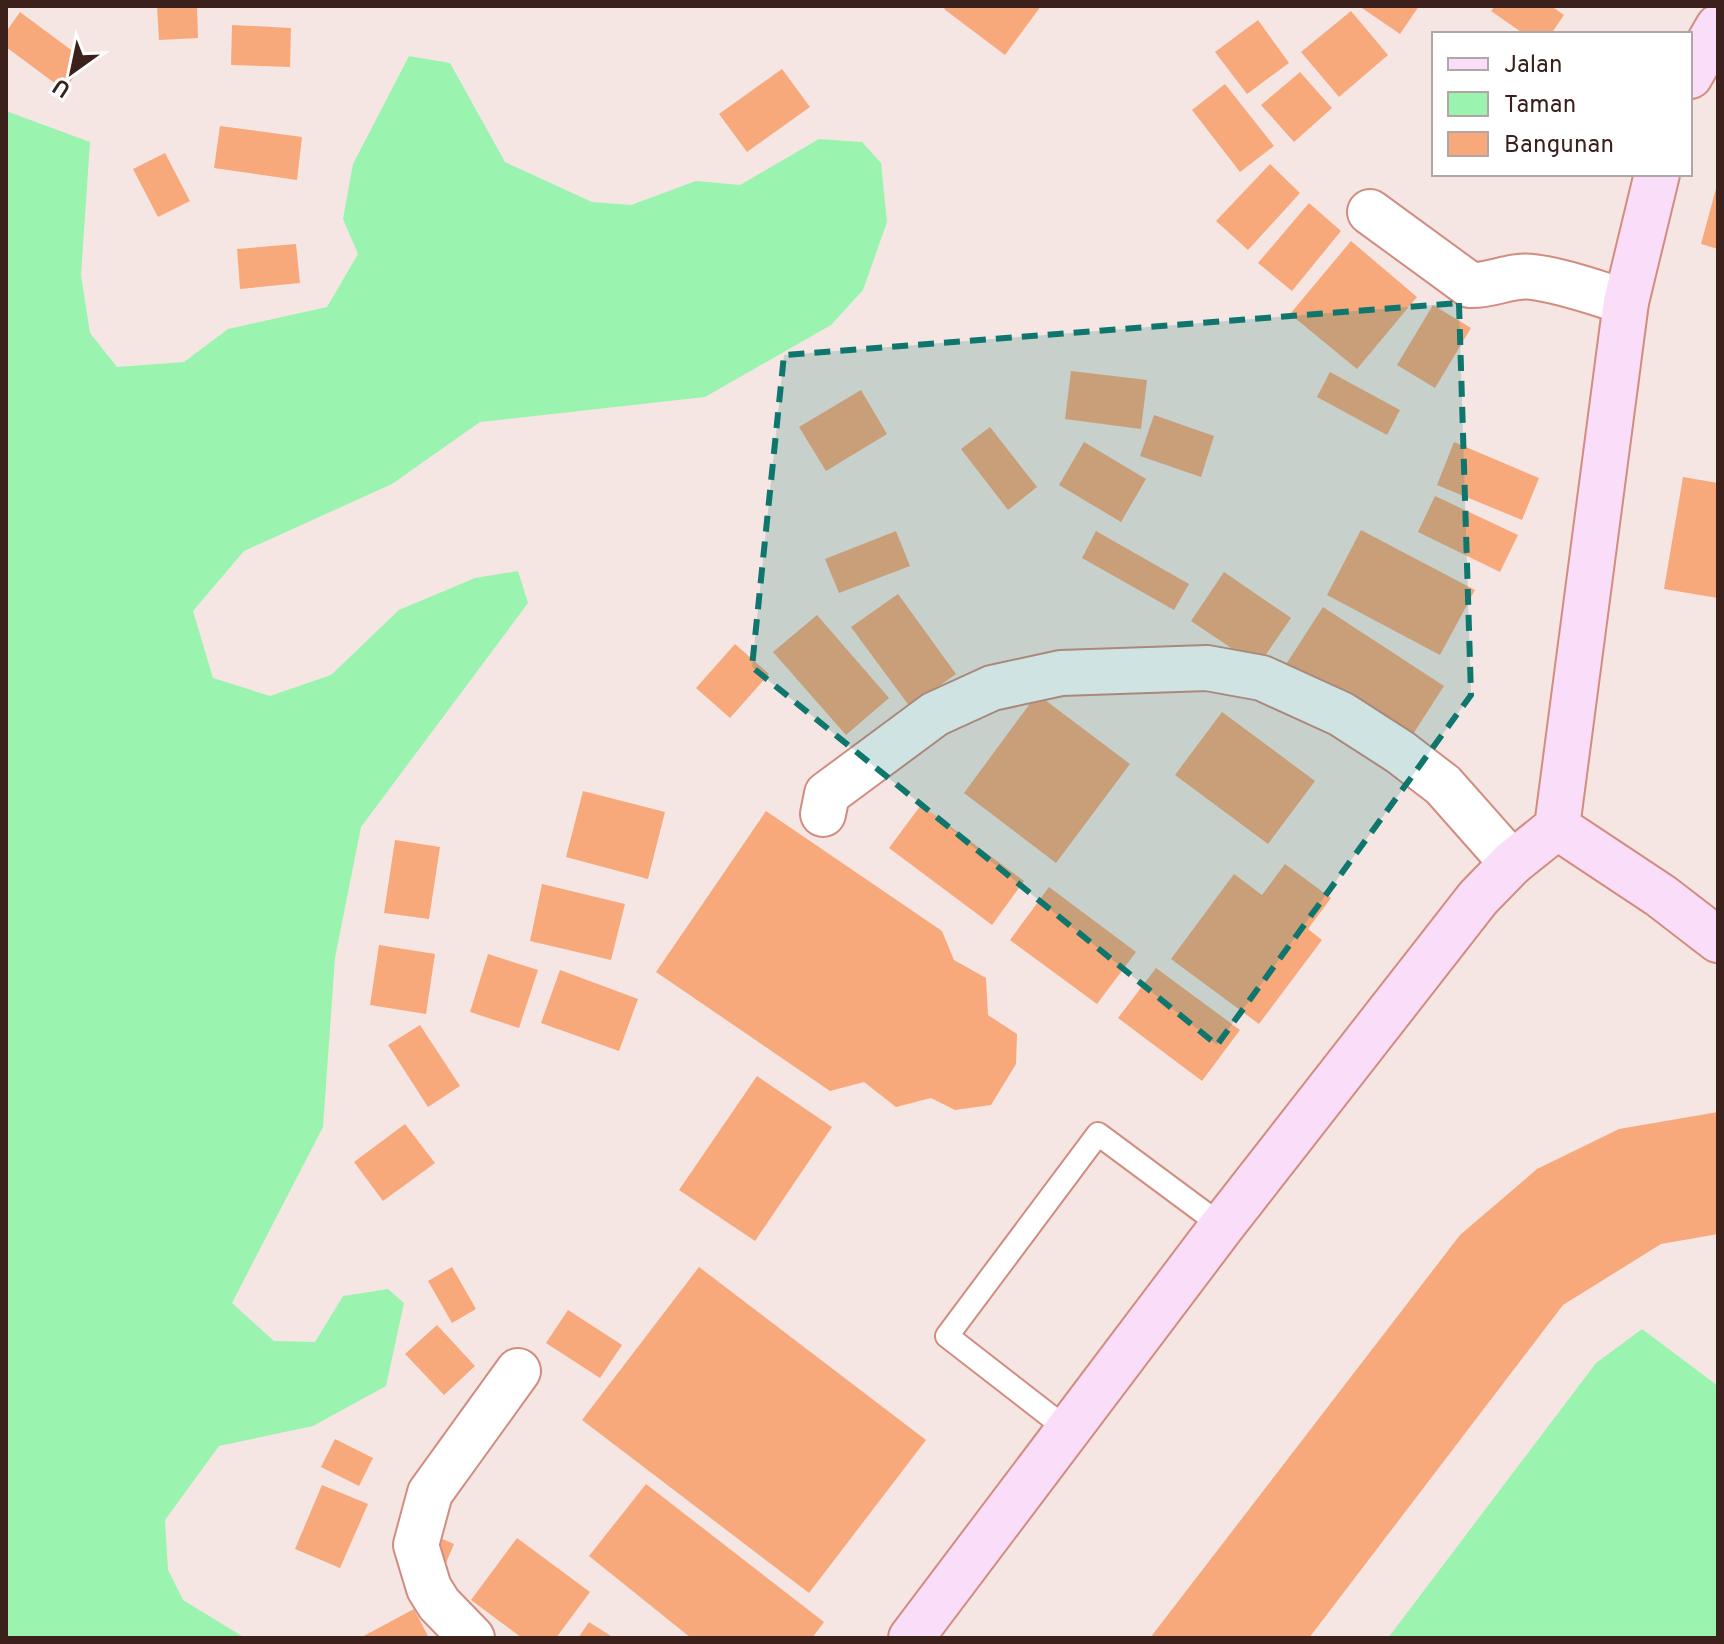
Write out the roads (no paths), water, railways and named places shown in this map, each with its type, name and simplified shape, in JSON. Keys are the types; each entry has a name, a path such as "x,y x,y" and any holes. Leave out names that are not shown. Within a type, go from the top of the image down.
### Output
{"street":[{"path":"1692,72 1718,27"},
{"path":"911,1638 1222,1226 1478,898 1512,863 1557,827 1626,302 1657,176"},
{"path":"1370,212 1470,285 1532,276 1626,302"},
{"path":"823,814 827,794 935,714 992,688 1061,673 1207,668 1262,678 1341,714 1400,752 1443,785 1512,863"},
{"path":"1557,827 1661,896 1718,940"},
{"path":"472,1638 439,1604 429,1588 416,1545 430,1493 518,1371"}],"lane":[{"path":"1068,1430 947,1336 1098,1134 1222,1226"}]}
